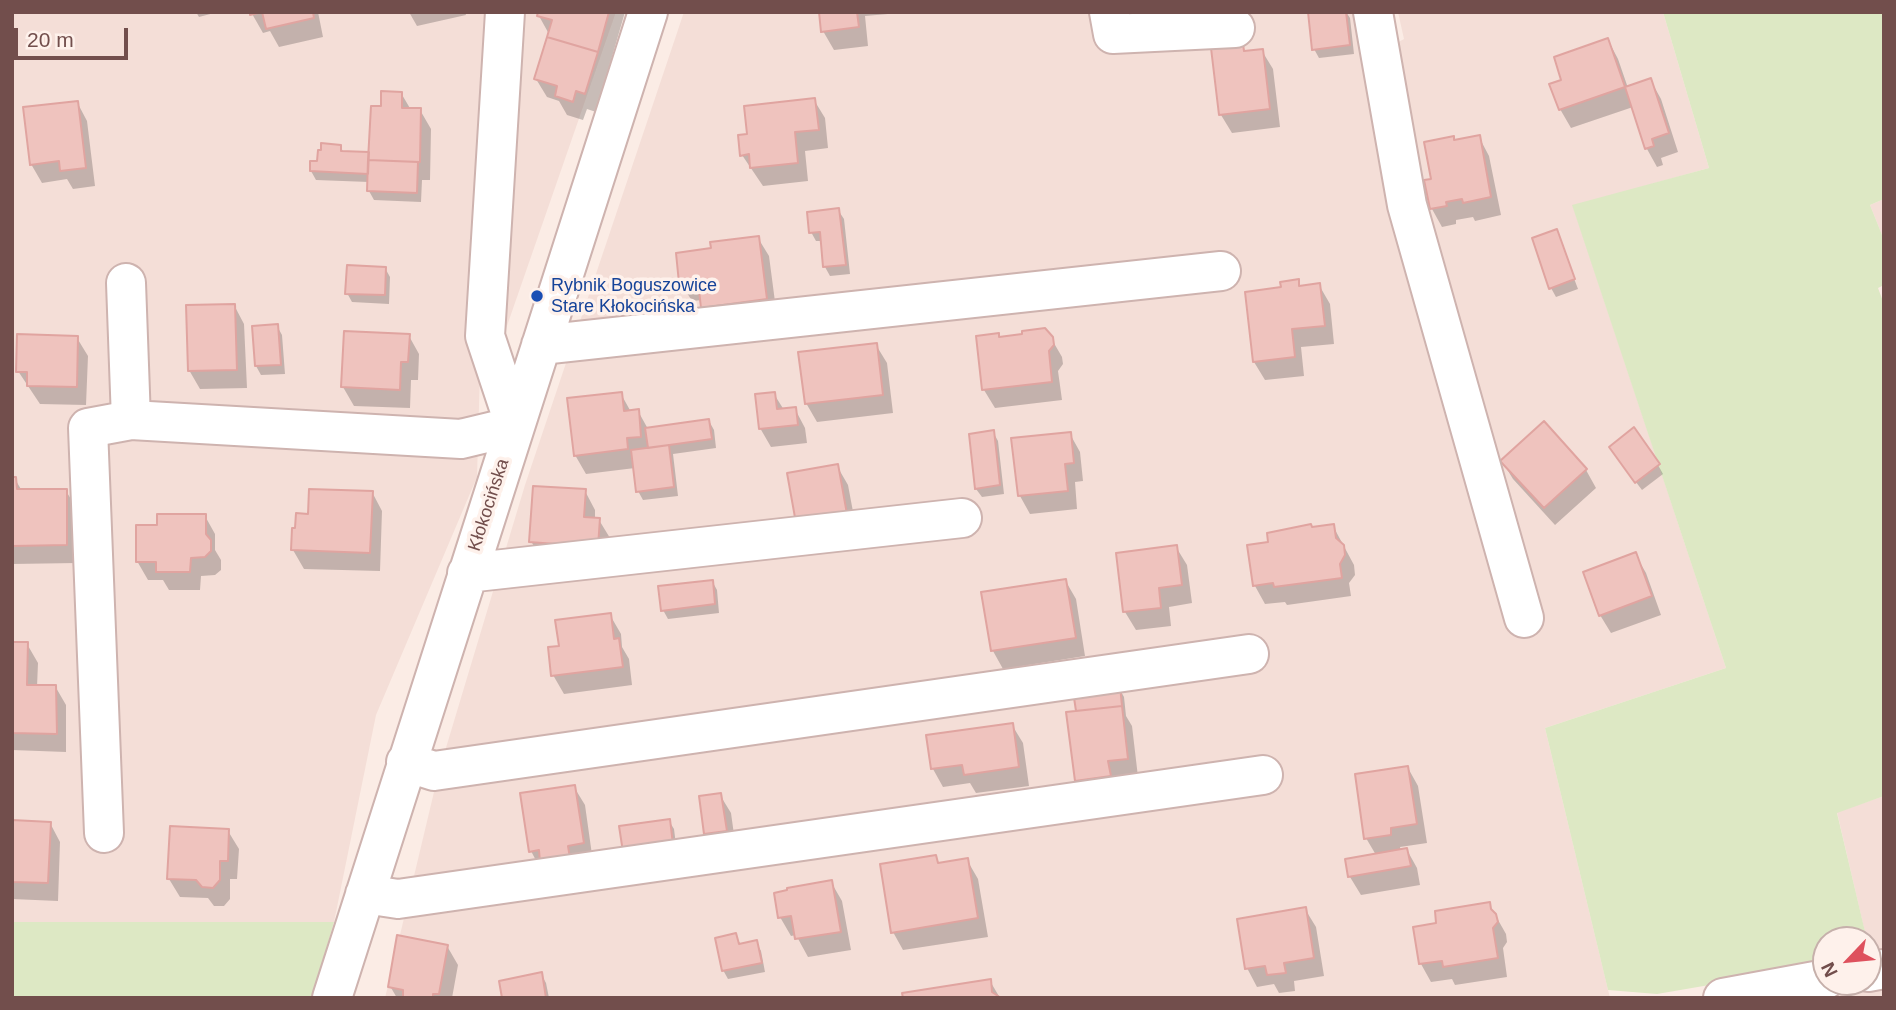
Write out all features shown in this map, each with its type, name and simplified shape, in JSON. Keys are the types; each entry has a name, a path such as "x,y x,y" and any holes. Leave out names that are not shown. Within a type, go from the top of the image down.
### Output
{"street":[{"path":"104,833 88,428 131,420 461,439 515,426 485,335 505,12"},
{"name":"Kłokocińska","path":"332,998 648,12"},
{"path":"1109,12 1113,34 1235,28"},
{"path":"1373,12 1407,205 1524,618"},
{"path":"541,345 1221,271"},
{"path":"126,283 131,420"},
{"path":"467,573 962,518"},
{"path":"407,762 433,771 1249,654"},
{"path":"365,894 398,899 1264,775"},
{"path":"1723,998 1812,982"}],"shaded area":[{"path":"12,12 490,12 477,477 376,715 334,922 12,922"},
{"path":"520,12 616,12 500,346"},
{"path":"684,12 1357,12 1366,60 1404,39 1398,12 1663,12 1709,168 1573,206 1726,668 1545,728 1610,998 385,998 439,771 525,485"},
{"path":"1884,199 1884,240 1870,205"},
{"path":"1884,796 1884,969 1882,926 1864,926 1837,812"},
{"path":"1882,981 1884,998 1782,998 1812,993 1812,996 1882,996"}],"green space":[{"path":"1663,12 1884,12 1884,199 1870,205 1884,240 1884,285 1878,288 1884,304 1884,796 1837,813 1864,926 1812,926 1812,967 1657,994 1608,990 1545,728 1726,668 1572,205 1709,168"},
{"path":"12,922 334,922 312,998 12,998"}],"building":[{"path":"262,12 313,12 314,18 266,29"},
{"path":"538,12 609,12 598,52 547,37 552,20 537,16"},
{"path":"819,12 857,12 859,27 821,32"},
{"path":"1308,12 1346,12 1350,45 1312,50"},
{"path":"547,37 598,52 585,94 576,91 573,102 555,96 557,86 534,79"},
{"path":"1608,38 1625,87 1559,110 1549,84 1561,80 1554,57"},
{"path":"1243,44 1244,51 1263,49 1270,109 1219,115 1211,48"},
{"path":"1651,78 1669,133 1652,139 1654,146 1645,149 1625,87"},
{"path":"381,91 402,92 402,108 421,108 420,162 368,160 371,106 381,106"},
{"path":"815,98 819,130 795,132 798,163 750,168 749,154 740,156 738,135 747,134 744,106"},
{"path":"78,101 86,168 60,171 59,161 30,165 23,107"},
{"path":"1480,135 1491,197 1463,203 1462,199 1446,202 1447,206 1430,209 1424,180 1431,179 1424,142 1454,136 1454,140"},
{"path":"321,143 341,145 341,151 369,152 368,174 310,171 310,161 317,161"},
{"path":"368,160 418,162 417,193 367,191"},
{"path":"839,208 846,265 823,267 820,232 809,233 807,212"},
{"path":"1557,229 1575,279 1549,289 1532,238"},
{"path":"759,236 767,299 701,308 698,281 679,283 676,253 711,248 710,242"},
{"path":"347,265 386,267 385,295 345,294"},
{"path":"1299,279 1299,286 1320,283 1325,326 1292,329 1295,357 1253,362 1245,292 1281,287 1280,282"},
{"path":"235,304 237,370 188,371 186,305"},
{"path":"278,324 281,365 255,366 252,326"},
{"path":"1045,328 1053,337 1054,345 1049,351 1052,382 982,390 976,336 999,333 999,337"},
{"path":"344,331 410,334 408,362 401,362 400,390 341,387"},
{"path":"17,334 78,336 77,387 27,386 27,372 16,372"},
{"path":"877,343 883,395 805,404 798,352"},
{"path":"622,392 624,411 639,409 641,437 627,438 628,449 574,456 567,398"},
{"path":"775,392 777,409 796,407 798,425 759,429 755,394"},
{"path":"709,419 712,439 648,448 645,428"},
{"path":"1544,421 1587,469 1544,508 1500,461"},
{"path":"1634,427 1660,464 1635,483 1609,447"},
{"path":"994,430 1000,485 975,489 969,434"},
{"path":"1071,432 1074,463 1065,464 1068,491 1018,496 1011,438"},
{"path":"669,445 674,487 636,492 631,450"},
{"path":"838,464 847,514 796,523 787,473"},
{"path":"12,477 16,477 17,489 67,489 67,545 12,546"},
{"path":"533,486 586,489 584,517 600,518 598,547 529,542"},
{"path":"309,489 373,491 370,553 291,550 296,513 308,514"},
{"path":"157,514 206,514 206,534 211,540 211,551 205,557 191,558 190,572 156,572 156,562 136,562 136,525 157,525"},
{"path":"1311,524 1312,527 1334,524 1336,538 1344,545 1345,555 1340,564 1342,578 1274,587 1273,583 1253,586 1247,545 1268,542 1267,533"},
{"path":"1177,545 1182,585 1159,588 1161,608 1123,612 1116,553"},
{"path":"1636,552 1652,596 1599,616 1583,572"},
{"path":"1066,579 1076,638 991,651 981,592"},
{"path":"713,580 715,604 661,611 658,586"},
{"path":"611,613 614,639 619,638 623,667 551,676 548,647 559,646 555,620"},
{"path":"12,642 28,642 27,685 56,685 57,734 12,733"},
{"path":"1120,686 1122,706 1076,711 1073,691"},
{"path":"1122,706 1128,759 1108,761 1111,776 1075,781 1066,712"},
{"path":"1013,723 1019,767 964,775 962,765 931,769 926,735"},
{"path":"1408,766 1417,824 1391,828 1391,835 1364,839 1355,774"},
{"path":"575,785 584,843 568,846 570,858 540,862 539,850 529,852 520,793"},
{"path":"721,793 727,831 704,834 699,796"},
{"path":"670,819 673,845 623,852 619,826"},
{"path":"12,820 51,822 48,883 12,882"},
{"path":"170,826 229,829 228,861 220,861 220,880 213,888 202,887 196,880 167,879"},
{"path":"1407,848 1411,866 1348,877 1345,859"},
{"path":"936,855 938,863 968,858 978,918 891,933 880,864"},
{"path":"832,880 841,932 795,939 791,916 778,918 774,893"},
{"path":"1490,902 1498,922 1493,928 1498,958 1443,967 1442,961 1419,964 1413,927 1436,923 1435,911"},
{"path":"1306,907 1314,958 1284,963 1286,973 1267,975 1265,966 1245,969 1237,919"},
{"path":"736,933 739,944 757,940 762,963 722,971 715,938"},
{"path":"397,935 448,945 439,994 433,994 433,998 403,998 403,990 388,987"},
{"path":"542,972 546,998 502,998 499,981"},
{"path":"991,979 992,992 1001,998 903,998 902,993"}],"place":[{"name":"Rybnik Boguszowice Stare Kłokocińska","path":"537,296"}]}
